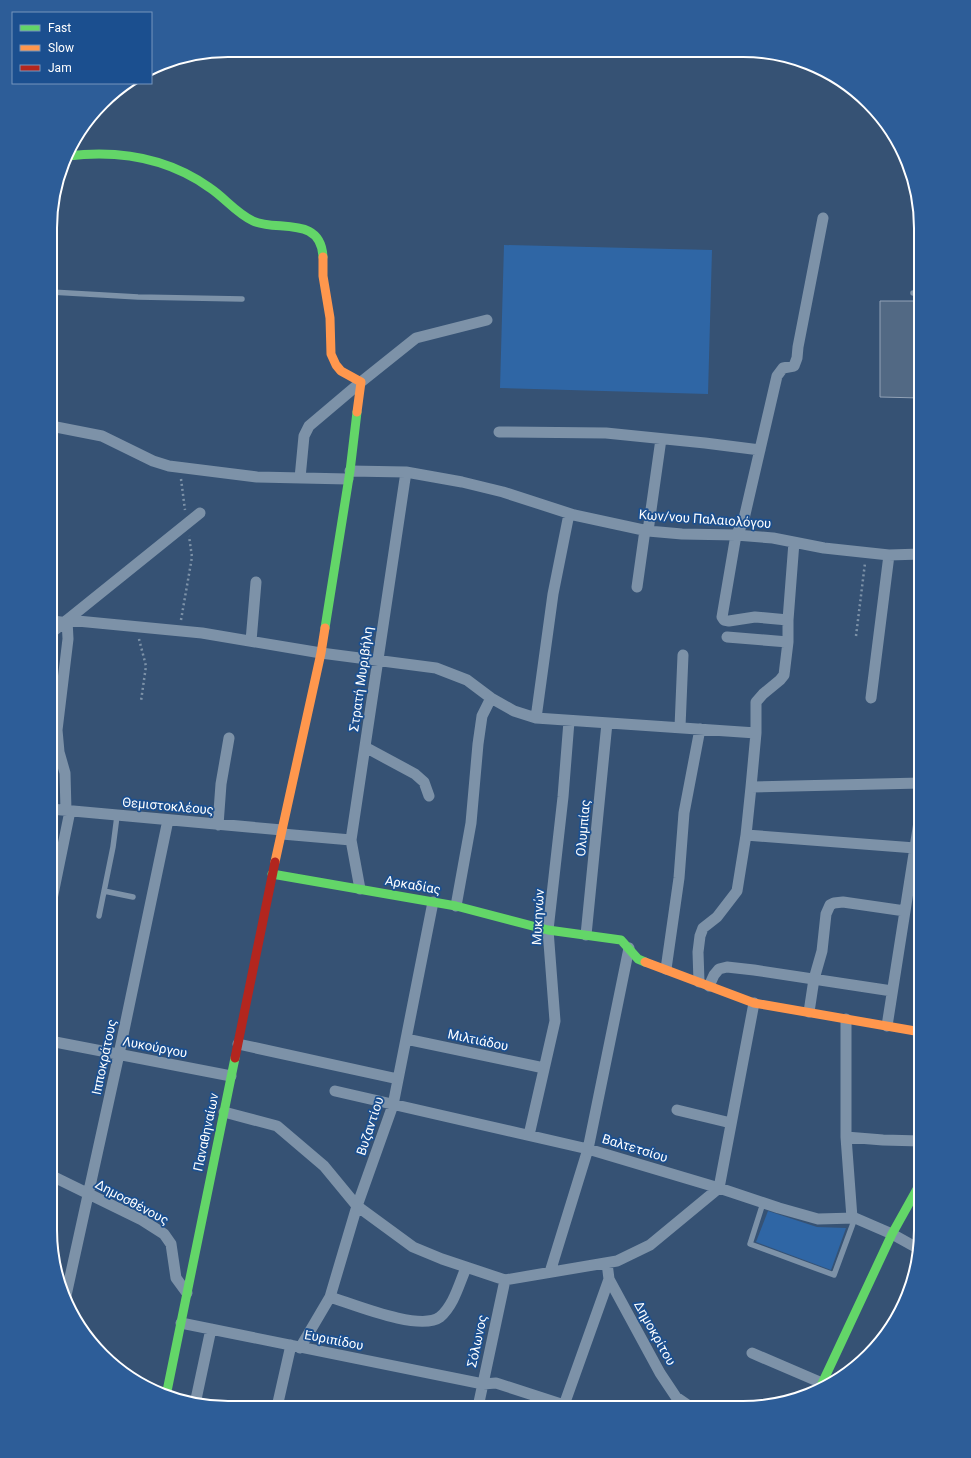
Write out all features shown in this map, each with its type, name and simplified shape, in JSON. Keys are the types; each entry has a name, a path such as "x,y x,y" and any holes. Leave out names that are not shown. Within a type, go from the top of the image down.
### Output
{"street":[{"path":"74,155 85,153 110,153 162,163 187,173 210,187 249,219 264,225 293,226 312,233 320,241 324,254 323,277 330,320 332,355 336,366 340,370 361,382"},
{"path":"788,620 755,617 729,621 724,620 722,617 736,535 743,523 777,376 784,368 794,366 797,358 823,218"},
{"path":"300,478 304,436 309,426 361,382 416,338 487,320"},
{"name":"Παναθηναίων","path":"167,1390 272,874 321,653 349,475 361,382"},
{"name":"Κων/νου Παλαιολόγου","path":"57,427 102,436 152,461 180,468 257,477 300,478 406,472 484,487 569,514 647,530 682,534 736,535 773,538 824,548 889,555 914,554"},
{"path":"499,432 606,433 760,450"},
{"path":"637,586 661,439"},
{"name":"Στρατή Μυριβήλη","path":"360,889 351,840 406,472"},
{"path":"57,628 200,513"},
{"path":"536,718 554,594 569,514"},
{"path":"699,982 698,952 700,936 703,928 717,917 737,891 752,787 756,733 756,702 762,694 784,675 788,642 788,620 794,542"},
{"path":"871,698 889,555"},
{"path":"251,641 256,582"},
{"path":"67,620 179,630 321,653 378,659 436,668 466,680 491,698 514,711 536,718 756,733"},
{"path":"57,871 68,811 65,773 58,747 57,730 68,639 67,620"},
{"path":"727,637 788,642"},
{"path":"680,727 683,655"},
{"path":"456,906 471,823 482,716 491,698"},
{"name":"Μυκηνών","path":"529,1135 555,1021 548,930 563,797 569,721"},
{"name":"Ολυμπίας","path":"586,935 607,723"},
{"path":"666,970 679,878 684,814 700,729"},
{"path":"218,825 221,784 229,738"},
{"path":"365,747 415,774 424,782 429,796"},
{"path":"752,787 914,783"},
{"name":"Θεμιστοκλέους","path":"57,810 218,825 351,840"},
{"name":"Ιπποκράτους","path":"67,1289 168,820"},
{"path":"746,835 914,848"},
{"name":"Αρκαδίας","path":"272,874 456,906 548,930 621,940 638,959 754,1003 914,1031"},
{"path":"887,1026 905,911 914,878"},
{"name":"Βυζαντίου","path":"279,1401 296,1347 330,1296 357,1206 392,1105 434,902"},
{"path":"809,1012 814,979 822,951 826,914 830,905 843,902 905,911"},
{"path":"550,1272 588,1149 629,948"},
{"path":"709,986 714,975 719,969 727,967 892,991"},
{"path":"224,1112 277,1126 324,1166 357,1206 413,1247 466,1268 505,1280 617,1262 650,1245 719,1188 754,1003"},
{"path":"846,1019 846,1137 854,1218"},
{"name":"Μιλτιάδου","path":"406,1039 544,1068"},
{"name":"Λυκούργου","path":"57,1042 231,1076"},
{"path":"238,1044 398,1079"},
{"name":"Βαλτετσίου","path":"335,1091 588,1149 818,1219 854,1218 892,1234 914,1246"},
{"path":"677,1110 731,1123"},
{"path":"846,1137 914,1141"},
{"name":"Δημοσθένους","path":"57,1179 142,1220 164,1234 171,1244 176,1278 187,1293"},
{"path":"824,1380 892,1234 914,1195"},
{"name":"Δημοκρίτου","path":"607,1263 609,1279 660,1373 676,1397 682,1401"},
{"path":"330,1296 407,1320 419,1322 431,1320 439,1317 447,1309 455,1296 466,1268"},
{"name":"Ευριπίδου","path":"565,1401 609,1279"},
{"name":"Σόλωνος","path":"479,1401 505,1280"},
{"name":"Ευριπίδου","path":"181,1323 482,1384 496,1383 552,1401"},
{"path":"196,1398 211,1329"},
{"path":"752,1353 816,1384"}],"lane":[{"path":"57,292 138,297 242,299"},
{"path":"57,619 67,620"},
{"path":"99,916 113,847 117,816"},
{"path":"104,891 134,897"},
{"path":"763,1203 750,1244 834,1275 854,1218"}],"path":[{"path":"856,636 867,552"},
{"path":"179,630 192,557"},
{"path":"136,626 146,663 141,701"}],"shaded area":[{"path":"504,245 712,250 708,394 500,388"},
{"path":"768,1211 817,1227 846,1228 831,1270 756,1242"}],"building":[{"path":"880,301 914,301 914,398 880,397"}],"traffic: fast":[{"path":"74,155 105,154 142,158 160,163 194,178 221,196 241,214 253,221 263,224 296,227 315,235 320,244 323,257"},
{"path":"325,628 350,471 357,412"},
{"path":"272,874 456,906 548,930 621,940 638,959 645,962"},
{"path":"167,1390 235,1058"},
{"path":"824,1380 892,1234 914,1195"}],"traffic: slow":[{"path":"323,257 323,276 330,318 331,354 336,365 341,371 361,382 357,412"},
{"path":"275,862 321,653 325,628"},
{"path":"645,962 754,1003 914,1031"}],"traffic: jam":[{"path":"235,1058 275,862"}]}
